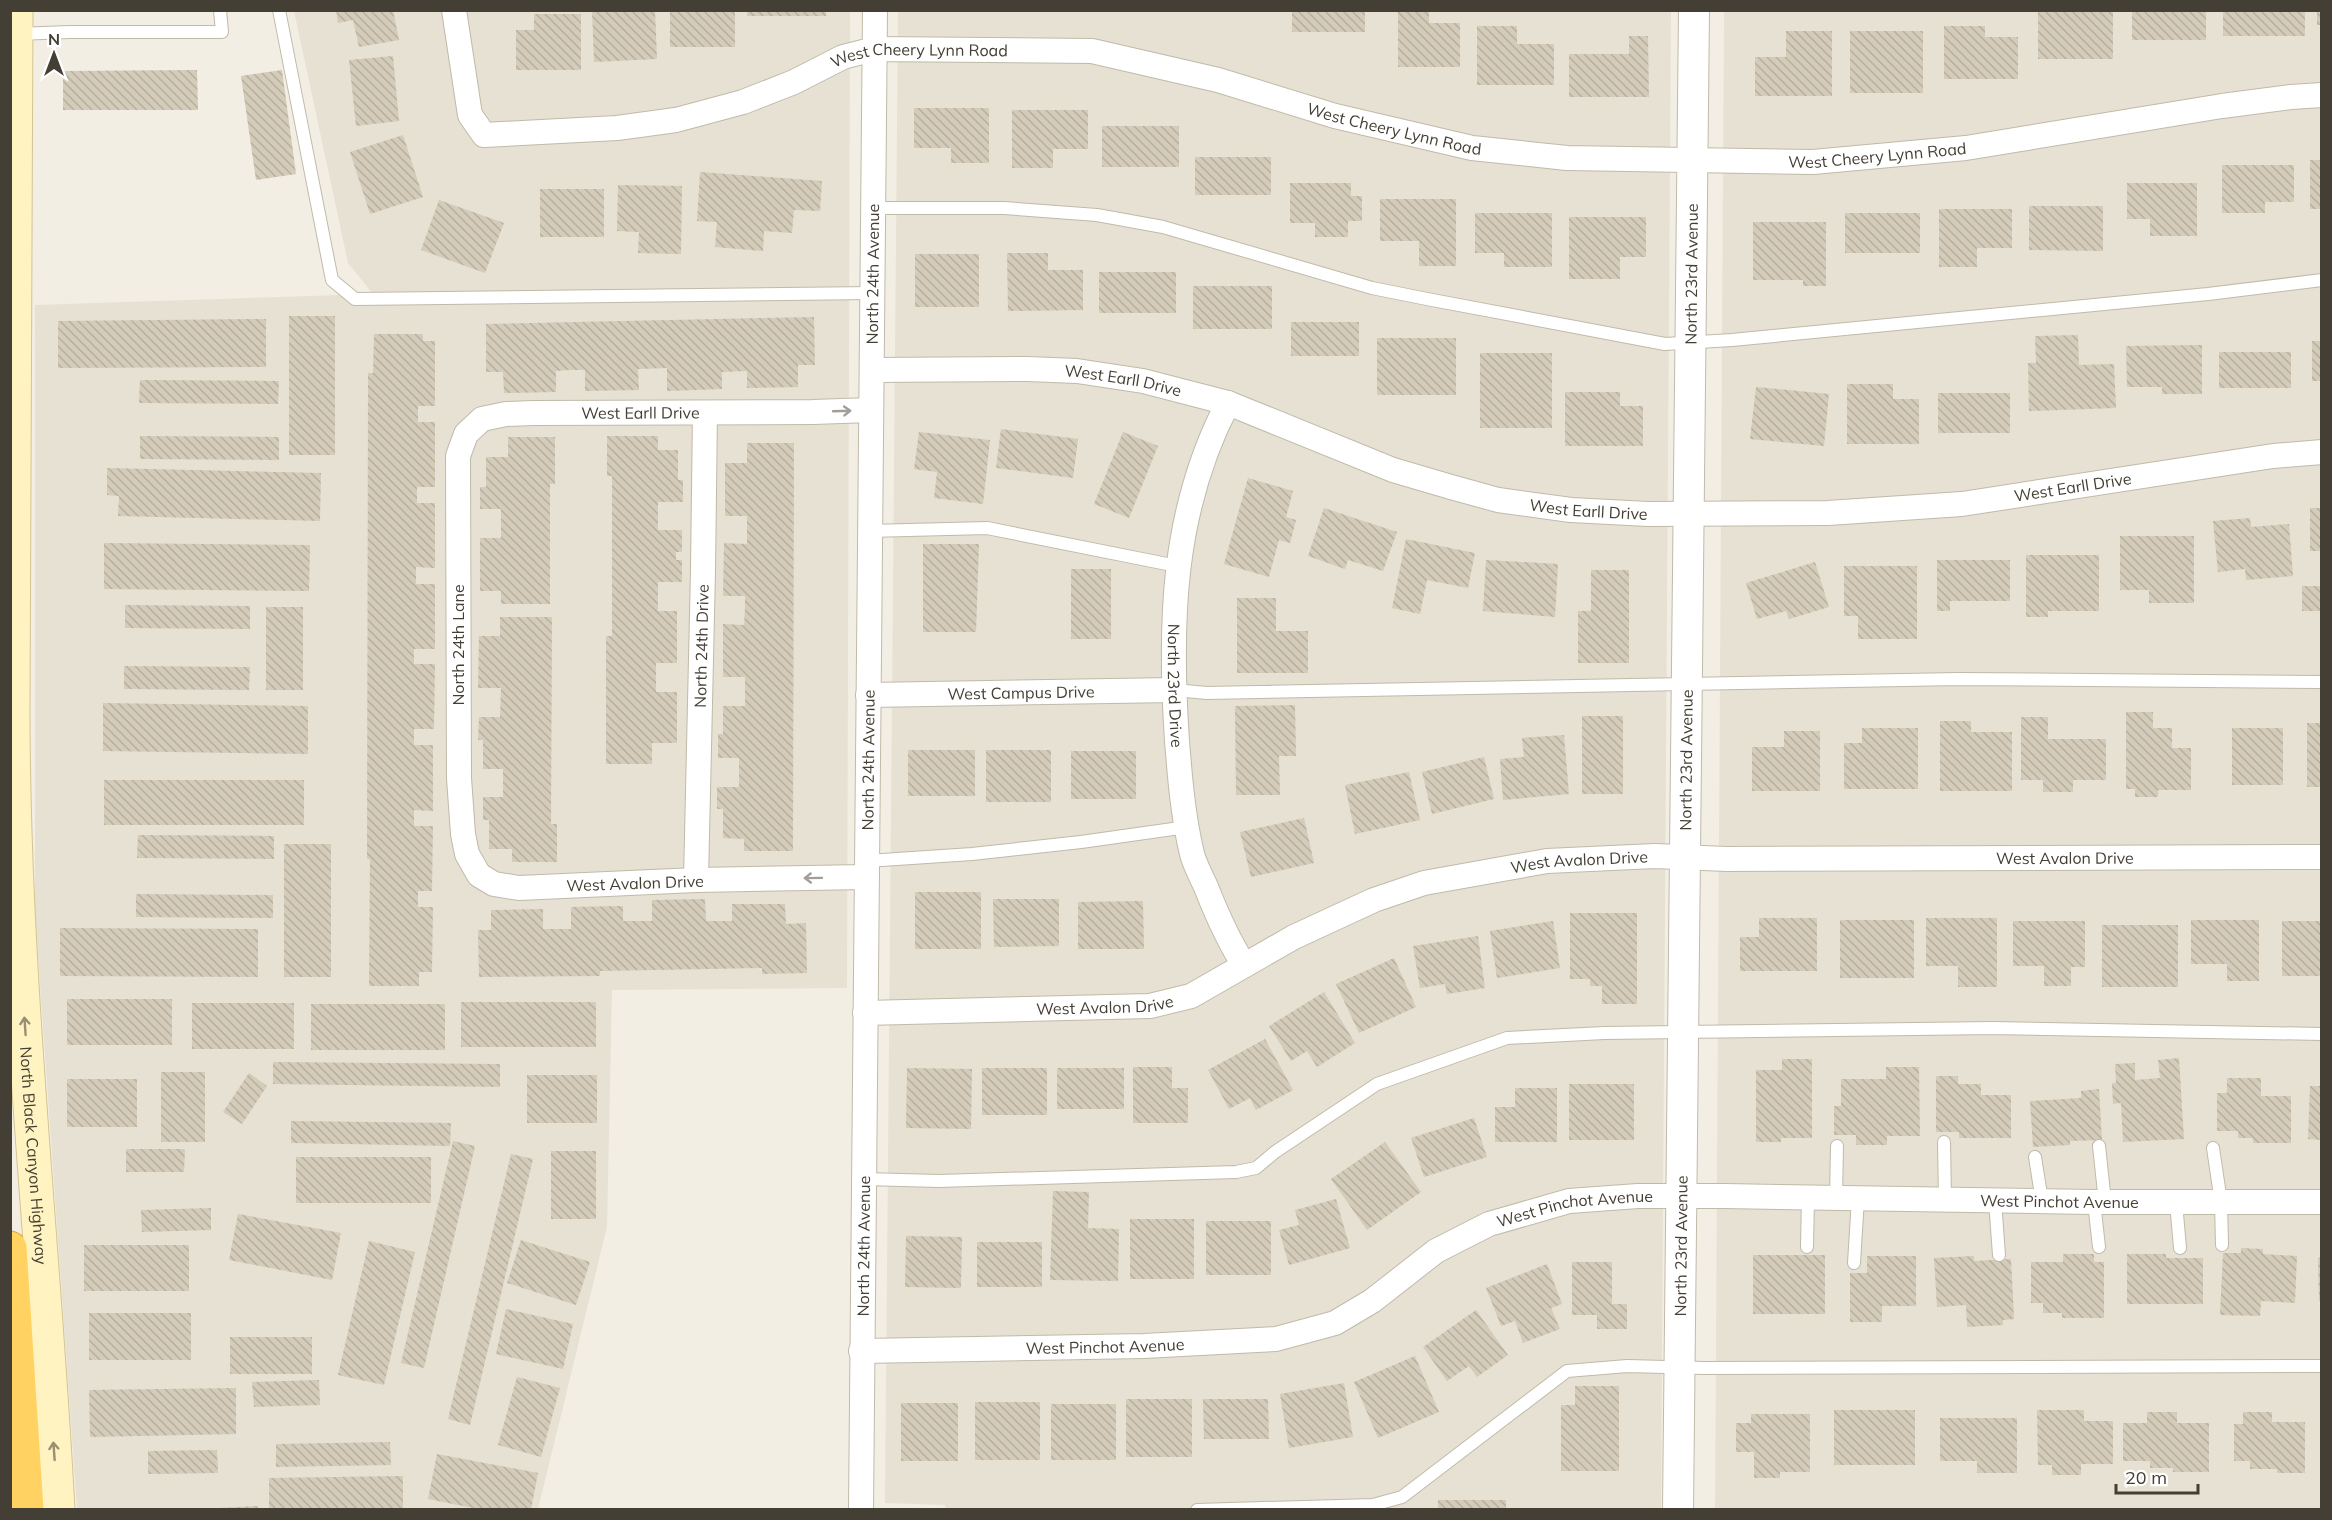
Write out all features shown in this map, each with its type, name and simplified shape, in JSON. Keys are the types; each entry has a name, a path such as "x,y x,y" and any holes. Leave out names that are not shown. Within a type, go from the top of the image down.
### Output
{"highway":[{"path":"10,1248 27,1509"}],"main road":[{"name":"North Black Canyon Highway","path":"16,22 13,665 15,824 20,954 58,1509"}],"street":[{"name":"West Cheery Lynn Road","path":"454,10 470,115 484,135 617,128 676,120 743,102 794,82 843,57 874,49 1092,51 1218,80 1335,116 1472,148 1567,158 1813,162 1966,148 2222,106 2322,95"},
{"name":"North 24th Avenue","path":"861,1509 874,10"},
{"name":"North 23rd Avenue","path":"1678,1509 1694,10"},
{"name":"West Earll Drive","path":"872,370 1077,371 1143,381 1228,402 1393,470 1498,500 1571,510 1648,514 1828,513 1962,504 2261,458 2322,452"},
{"name":"North 23rd Drive","path":"1228,402 1214,430 1191,499 1177,566 1174,614 1174,690 1182,804 1192,855 1223,929 1244,965"},
{"name":"West Earll Drive","path":"482,420 506,414 533,413 871,410"},
{"name":"North 24th Drive","path":"696,880 704,570 705,413"},
{"name":"North 24th Lane","path":"479,875 467,854 463,834 459,778 457,534 458,456 466,434 482,420"},
{"name":"West Campus Drive","path":"868,695 1174,690"},
{"name":"West Avalon Drive","path":"865,1013 1150,1006 1191,996 1294,938 1374,900 1424,883 1547,861 1655,856 1686,858 2322,857"},
{"name":"West Avalon Drive","path":"479,875 494,884 519,888 759,879 867,869"},
{"name":"West Pinchot Avenue","path":"861,1351 1144,1346 1276,1339 1335,1323 1372,1301 1436,1251 1489,1224 1569,1201 1681,1197 2322,1202"}],"lane":[{"path":"16,22 69,32 222,32 220,10"},
{"path":"279,10 332,280 355,299 872,293"},
{"path":"873,208 1004,208 1097,215 1162,227 1372,288 1665,344 1732,340 2208,294 2322,280"},
{"path":"869,531 987,528 1177,566"},
{"path":"1174,690 1207,693 1959,679 2322,682"},
{"path":"867,869 1187,827"},
{"path":"864,1179 939,1181 1236,1172 1256,1168 1275,1152 1377,1083 1507,1038 1604,1034 1993,1028 2322,1034"},
{"path":"1944,1142 1945,1200"},
{"path":"1837,1146 1847,1198 1854,1263"},
{"path":"2099,1146 2099,1247"},
{"path":"2213,1148 2221,1202 2222,1245"},
{"path":"2035,1157 2042,1201"},
{"path":"1807,1246 1808,1198"},
{"path":"1995,1201 1999,1255"},
{"path":"2176,1202 2180,1248"},
{"path":"1197,1509 1373,1505 1402,1497 1567,1371 1627,1366 1679,1368 2322,1366"}],"shaded area":[{"path":"294,11 850,11 847,988 612,990 607,1227 538,1509 77,1509 35,912 35,305 373,294 348,263"},
{"path":"898,11 1671,11 1661,1509 945,1510 945,1505 885,1503"},
{"path":"1724,11 2321,11 2321,1509 1715,1510"}],"building":[{"path":"336,10 393,10 399,40 359,47 353,20 338,23"},
{"path":"592,10 655,10 657,59 594,62"},
{"path":"670,10 735,10 735,47 670,47"},
{"path":"747,10 826,10 826,16 747,16"},
{"path":"1292,10 1365,10 1365,32 1292,32"},
{"path":"1398,10 1429,10 1429,23 1460,23 1460,67 1398,67"},
{"path":"2038,10 2113,10 2113,59 2038,59"},
{"path":"2132,10 2206,10 2206,40 2132,40"},
{"path":"2223,10 2305,10 2305,36 2223,36"},
{"path":"2317,10 2322,10 2322,25 2317,25"},
{"path":"534,14 581,14 581,70 516,70 516,30 534,30"},
{"path":"1477,26 1517,26 1517,44 1554,44 1554,85 1477,85"},
{"path":"1944,26 1985,26 1985,37 2018,37 2018,79 1944,79"},
{"path":"1786,31 1832,31 1832,96 1755,96 1755,57 1786,57"},
{"path":"1850,31 1923,31 1923,93 1850,93"},
{"path":"1629,36 1648,36 1649,97 1569,97 1569,54 1629,54"},
{"path":"393,56 399,121 356,126 349,60"},
{"path":"197,70 198,110 63,110 63,71"},
{"path":"282,70 296,174 256,180 241,76"},
{"path":"914,108 989,108 989,163 951,163 951,148 914,148"},
{"path":"1012,110 1088,110 1088,149 1053,149 1053,168 1012,168"},
{"path":"1102,126 1179,126 1179,167 1102,167"},
{"path":"403,135 423,197 370,214 350,152"},
{"path":"1195,157 1271,157 1271,195 1195,195"},
{"path":"2310,160 2322,160 2322,209 2310,209"},
{"path":"2222,165 2294,165 2294,202 2265,202 2265,213 2222,213"},
{"path":"700,172 822,181 820,211 794,210 792,233 764,231 763,251 715,247 717,222 697,221"},
{"path":"1290,183 1351,183 1351,196 1362,196 1362,221 1348,221 1348,237 1315,237 1315,223 1290,223"},
{"path":"2127,183 2197,183 2197,236 2150,236 2150,219 2127,219"},
{"path":"618,185 682,186 681,254 638,253 639,232 617,231"},
{"path":"540,189 604,189 604,237 540,237"},
{"path":"1380,199 1456,199 1456,266 1419,266 1419,241 1380,241"},
{"path":"439,200 504,223 485,273 421,250"},
{"path":"2029,206 2103,206 2103,251 2029,250"},
{"path":"1939,209 2012,209 2012,248 1977,248 1977,267 1939,267"},
{"path":"1475,213 1552,213 1552,267 1504,267 1504,253 1475,253"},
{"path":"1845,213 1920,213 1920,253 1845,253"},
{"path":"1569,217 1646,217 1646,257 1620,257 1620,279 1569,279"},
{"path":"1753,222 1826,222 1826,286 1803,286 1803,280 1753,280"},
{"path":"1007,253 1048,253 1048,270 1083,270 1083,310 1008,311"},
{"path":"915,254 979,254 979,307 915,307"},
{"path":"1099,272 1176,272 1176,313 1099,313"},
{"path":"1193,286 1272,286 1272,329 1193,329"},
{"path":"289,316 335,316 335,455 289,455"},
{"path":"814,317 815,365 798,365 798,387 747,388 747,371 722,372 722,389 667,391 667,368 638,369 639,390 585,391 585,370 569,370 556,371 556,392 504,393 503,372 486,372 486,324"},
{"path":"266,319 266,367 58,368 58,321"},
{"path":"1291,322 1359,322 1359,356 1291,356"},
{"path":"374,334 423,334 423,341 435,341 435,406 418,406 418,422 435,422 435,487 417,487 417,503 435,503 435,568 416,567 416,584 435,584 435,649 414,649 414,664 435,664 434,729 414,729 414,745 433,745 433,811 414,810 414,826 433,826 432,891 418,891 418,907 433,907 432,972 419,972 419,986 369,986 368,373 373,373"},
{"path":"2078,335 2079,365 2114,364 2116,408 2029,411 2028,363 2036,363 2035,336"},
{"path":"1377,338 1456,338 1456,395 1377,395"},
{"path":"2312,341 2322,341 2322,381 2312,381"},
{"path":"2202,345 2202,394 2162,394 2162,387 2127,387 2126,346"},
{"path":"2219,352 2291,352 2291,388 2219,388"},
{"path":"1480,353 1552,353 1552,428 1480,428"},
{"path":"140,380 279,381 278,404 139,403"},
{"path":"1847,384 1893,384 1893,399 1919,399 1919,444 1847,444"},
{"path":"1756,387 1829,394 1824,446 1750,439"},
{"path":"1565,392 1620,392 1620,406 1643,406 1643,446 1565,446"},
{"path":"1938,393 2010,393 2010,433 1938,433"},
{"path":"1001,429 1078,439 1073,478 996,468"},
{"path":"919,432 990,440 983,504 934,498 937,472 914,469"},
{"path":"1123,432 1158,446 1129,518 1094,504"},
{"path":"140,436 279,437 279,460 140,459"},
{"path":"607,436 658,436 658,450 678,450 678,480 683,480 683,502 658,502 658,530 682,530 682,552 676,552 676,560 682,560 682,582 658,582 658,611 677,611 677,663 656,663 656,692 677,692 677,743 652,743 652,764 606,764 606,636 612,636 612,476 607,476"},
{"path":"508,437 555,437 555,484 550,484 550,604 501,604 501,591 480,591 480,538 501,538 501,509 480,509 480,487 486,487 486,457 508,457"},
{"path":"747,443 794,443 793,851 744,851 744,839 723,838 723,809 717,809 717,787 739,787 739,758 718,758 718,734 723,734 723,706 745,706 745,677 723,677 723,624 744,625 745,608 745,596 723,596 724,543 747,544 747,516 725,516 725,463 747,463"},
{"path":"107,468 321,473 320,521 118,516 119,496 107,495"},
{"path":"1248,478 1293,491 1286,517 1296,520 1290,543 1279,540 1269,577 1224,564"},
{"path":"1324,508 1397,532 1383,571 1348,560 1345,569 1308,556"},
{"path":"2310,508 2322,508 2322,551 2310,551"},
{"path":"2250,518 2251,527 2289,524 2293,576 2246,580 2245,569 2218,572 2213,521"},
{"path":"2120,536 2194,536 2194,603 2149,603 2149,590 2120,590"},
{"path":"1406,539 1475,553 1468,588 1427,580 1420,614 1392,608"},
{"path":"104,543 310,545 309,591 104,589"},
{"path":"923,544 979,544 976,632 923,632"},
{"path":"2026,555 2099,555 2099,611 2048,611 2048,617 2026,617"},
{"path":"1486,560 1558,564 1555,617 1483,611"},
{"path":"1937,560 2010,560 2010,601 1950,601 1950,611 1937,611"},
{"path":"1815,562 1829,607 1789,619 1786,611 1757,619 1746,583"},
{"path":"1844,566 1917,566 1917,639 1858,639 1858,616 1844,616"},
{"path":"1071,569 1111,569 1111,639 1071,639"},
{"path":"1591,570 1629,570 1629,663 1578,663 1578,611 1591,611"},
{"path":"2302,586 2322,586 2322,611 2302,611"},
{"path":"1237,598 1276,598 1276,631 1308,631 1308,673 1237,673"},
{"path":"125,605 250,606 250,629 125,628"},
{"path":"266,607 303,607 303,690 266,690"},
{"path":"500,617 552,617 551,824 557,824 557,862 512,862 512,849 489,849 489,820 483,820 483,797 503,797 503,769 483,769 483,740 478,740 479,717 500,717 501,688 478,688 479,636 500,636"},
{"path":"124,666 250,667 249,690 124,689"},
{"path":"103,703 308,706 308,754 103,751"},
{"path":"1295,705 1296,756 1279,756 1280,795 1236,795 1235,706"},
{"path":"2126,712 2153,712 2153,728 2172,728 2172,748 2191,748 2191,790 2158,790 2158,797 2135,797 2135,789 2126,789"},
{"path":"1582,716 1623,716 1623,794 1582,794"},
{"path":"2021,717 2048,717 2048,739 2106,739 2106,780 2073,780 2073,792 2043,792 2043,780 2021,780"},
{"path":"1940,721 1971,721 1971,732 2012,732 2012,791 1940,791"},
{"path":"2307,723 2322,723 2322,787 2307,787"},
{"path":"1862,728 1918,728 1918,789 1844,789 1844,743 1862,743"},
{"path":"2232,728 2283,728 2283,785 2232,785"},
{"path":"1784,731 1820,731 1820,791 1752,791 1752,747 1784,747"},
{"path":"1564,735 1569,794 1503,800 1500,759 1524,757 1522,738"},
{"path":"908,750 975,750 975,796 908,796"},
{"path":"986,750 1051,750 1051,802 986,802"},
{"path":"1071,751 1136,751 1136,799 1071,799"},
{"path":"1484,757 1494,799 1432,814 1422,772"},
{"path":"1409,772 1420,820 1355,834 1345,785"},
{"path":"104,780 304,780 304,825 104,825"},
{"path":"1304,818 1314,863 1251,877 1240,832"},
{"path":"138,835 274,836 274,859 137,858"},
{"path":"284,844 331,844 331,977 284,977"},
{"path":"915,892 981,892 981,949 915,949"},
{"path":"136,894 273,895 273,918 136,917"},
{"path":"705,899 706,921 732,921 732,904 785,904 786,924 806,923 807,973 762,974 762,968 600,971 600,976 479,977 478,930 491,930 491,910 543,909 543,929 571,929 571,907 623,906 623,921 652,921 652,900"},
{"path":"993,899 1059,899 1059,946 994,947"},
{"path":"1143,901 1144,949 1078,949 1078,902"},
{"path":"1570,913 1637,913 1637,1004 1602,1004 1602,986 1590,986 1590,979 1570,979"},
{"path":"1759,918 1817,918 1817,971 1740,971 1740,937 1759,937"},
{"path":"1926,918 1997,918 1997,987 1958,987 1958,966 1926,966"},
{"path":"1840,920 1914,920 1914,978 1840,978"},
{"path":"2191,920 2259,920 2259,981 2227,981 2227,964 2191,964"},
{"path":"1553,921 1560,968 1497,978 1490,931"},
{"path":"2013,921 2085,921 2085,967 2071,967 2071,986 2044,986 2044,966 2013,966"},
{"path":"2282,921 2322,921 2322,976 2282,976"},
{"path":"2102,925 2178,925 2178,987 2102,987"},
{"path":"60,928 258,929 258,977 60,976"},
{"path":"1478,936 1485,988 1447,994 1445,984 1420,988 1413,946"},
{"path":"1394,958 1416,1007 1359,1033 1336,984"},
{"path":"1324,992 1355,1043 1317,1067 1307,1051 1291,1061 1269,1026"},
{"path":"67,999 172,999 172,1045 67,1045"},
{"path":"461,1002 596,1002 596,1047 461,1047"},
{"path":"192,1003 294,1003 294,1049 192,1049"},
{"path":"311,1004 445,1004 445,1050 311,1050"},
{"path":"1265,1039 1293,1090 1256,1110 1250,1098 1229,1109 1208,1070"},
{"path":"2179,1058 2184,1139 2123,1142 2121,1103 2113,1104 2112,1083 2116,1083 2115,1064 2135,1063 2135,1080 2160,1078 2158,1060"},
{"path":"1782,1059 1812,1059 1812,1138 1781,1138 1781,1142 1756,1142 1756,1070 1782,1070"},
{"path":"273,1062 500,1064 500,1087 273,1084"},
{"path":"1133,1067 1172,1067 1172,1088 1188,1088 1188,1123 1133,1123"},
{"path":"1886,1067 1919,1067 1920,1136 1887,1136 1887,1145 1856,1145 1856,1135 1834,1135 1834,1106 1841,1106 1841,1079 1886,1079"},
{"path":"907,1068 972,1069 971,1129 906,1128"},
{"path":"982,1068 1047,1068 1047,1115 982,1115"},
{"path":"1057,1068 1124,1068 1124,1109 1057,1109"},
{"path":"161,1072 205,1072 205,1142 161,1142"},
{"path":"249,1073 267,1086 242,1124 223,1112"},
{"path":"527,1075 597,1075 597,1123 527,1123"},
{"path":"1936,1076 1958,1076 1958,1084 1981,1084 1981,1095 2011,1095 2011,1138 1959,1138 1959,1132 1936,1132"},
{"path":"2227,1078 2261,1078 2261,1096 2291,1096 2291,1143 2253,1143 2253,1138 2238,1138 2238,1131 2217,1131 2217,1093 2227,1093"},
{"path":"67,1079 137,1079 137,1127 67,1127"},
{"path":"1569,1084 1634,1084 1634,1140 1569,1140"},
{"path":"2310,1086 2322,1086 2322,1140 2308,1139"},
{"path":"1515,1088 1557,1088 1557,1142 1495,1142 1495,1107 1515,1107"},
{"path":"2099,1089 2102,1140 2070,1141 2070,1145 2033,1147 2030,1101 2081,1098 2081,1091"},
{"path":"1474,1118 1487,1157 1424,1177 1411,1138"},
{"path":"291,1121 451,1123 450,1146 291,1143"},
{"path":"453,1141 475,1146 424,1368 401,1363"},
{"path":"1385,1142 1421,1192 1367,1230 1331,1179"},
{"path":"126,1149 185,1149 184,1172 126,1172"},
{"path":"551,1151 596,1151 596,1219 551,1219"},
{"path":"511,1154 533,1159 470,1425 448,1419"},
{"path":"296,1157 431,1157 431,1203 296,1203"},
{"path":"1053,1191 1089,1192 1088,1228 1119,1229 1118,1281 1050,1280"},
{"path":"1336,1199 1350,1248 1289,1265 1279,1230 1299,1225 1295,1210"},
{"path":"211,1208 211,1230 142,1232 141,1210"},
{"path":"238,1214 341,1233 332,1280 229,1260"},
{"path":"1130,1219 1194,1219 1194,1279 1130,1279"},
{"path":"1206,1221 1271,1221 1271,1275 1206,1275"},
{"path":"906,1236 962,1237 961,1288 905,1287"},
{"path":"521,1240 590,1262 576,1305 507,1283"},
{"path":"369,1241 415,1252 384,1385 338,1375"},
{"path":"977,1242 1042,1242 1042,1287 977,1287"},
{"path":"84,1245 189,1245 189,1291 84,1291"},
{"path":"2241,1248 2263,1249 2263,1254 2297,1256 2295,1303 2261,1301 2260,1316 2220,1315 2223,1253 2241,1253"},
{"path":"2063,1254 2094,1254 2094,1262 2104,1262 2104,1318 2062,1318 2062,1313 2043,1313 2043,1303 2031,1303 2031,1262 2063,1262"},
{"path":"2127,1254 2166,1254 2166,1258 2203,1258 2203,1304 2127,1304"},
{"path":"1753,1255 1825,1255 1825,1314 1753,1314"},
{"path":"1867,1256 1916,1256 1916,1306 1882,1306 1882,1322 1850,1322 1850,1273 1867,1273"},
{"path":"1974,1256 1974,1261 2011,1259 2014,1319 2003,1320 2003,1325 1967,1327 1966,1305 1937,1307 1934,1258"},
{"path":"2322,1257 2322,1301 2319,1301 2318,1258"},
{"path":"1572,1262 1612,1262 1612,1304 1627,1304 1627,1329 1597,1329 1597,1315 1572,1315"},
{"path":"1547,1264 1562,1304 1551,1308 1560,1329 1523,1343 1515,1321 1501,1326 1486,1288"},
{"path":"506,1309 573,1324 563,1369 496,1354"},
{"path":"1476,1310 1508,1355 1477,1377 1469,1366 1447,1381 1423,1347"},
{"path":"89,1313 191,1313 191,1360 89,1360"},
{"path":"230,1337 312,1337 312,1374 230,1374"},
{"path":"1415,1356 1439,1412 1378,1438 1354,1382"},
{"path":"517,1377 560,1388 541,1457 498,1445"},
{"path":"319,1380 320,1405 254,1407 252,1382"},
{"path":"1344,1383 1353,1437 1289,1448 1280,1394"},
{"path":"1575,1386 1619,1386 1619,1471 1561,1471 1561,1405 1575,1405"},
{"path":"236,1388 236,1434 90,1437 89,1390"},
{"path":"1126,1399 1192,1399 1192,1457 1126,1457"},
{"path":"1203,1399 1268,1399 1269,1439 1204,1439"},
{"path":"975,1402 1040,1402 1040,1460 975,1460"},
{"path":"901,1403 958,1403 958,1461 901,1461"},
{"path":"1051,1404 1116,1404 1116,1460 1051,1460"},
{"path":"1834,1410 1915,1410 1915,1465 1834,1465"},
{"path":"2037,1410 2084,1410 2084,1421 2113,1421 2113,1464 2081,1464 2081,1475 2052,1475 2052,1465 2038,1465"},
{"path":"2147,1412 2177,1412 2177,1423 2209,1423 2209,1472 2173,1472 2173,1468 2150,1468 2150,1461 2123,1461 2123,1423 2147,1423"},
{"path":"2243,1412 2272,1412 2272,1422 2305,1422 2305,1473 2277,1473 2277,1469 2250,1469 2250,1461 2234,1461 2234,1424 2243,1424"},
{"path":"1751,1414 1810,1414 1810,1472 1780,1472 1780,1478 1754,1478 1754,1452 1736,1452 1736,1423 1751,1423"},
{"path":"1940,1418 2017,1418 2017,1473 1977,1473 1977,1461 1940,1461"},
{"path":"390,1442 391,1465 276,1467 276,1444"},
{"path":"217,1450 218,1473 148,1474 148,1451"},
{"path":"437,1454 538,1473 531,1510 483,1510 428,1499"},
{"path":"403,1476 403,1510 269,1510 269,1478"},
{"path":"1438,1500 1506,1500 1506,1510 1438,1510"},
{"path":"258,1506 258,1510 218,1510 218,1508"}]}
